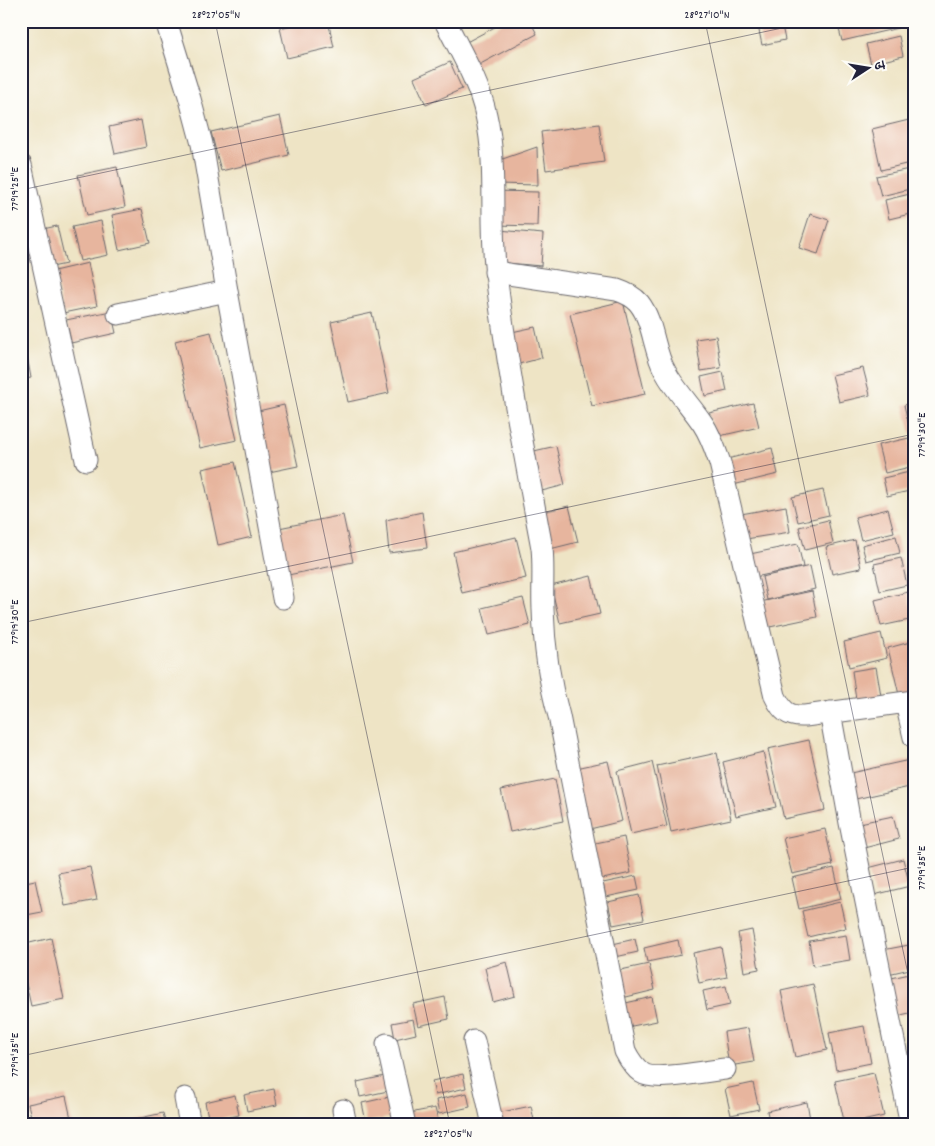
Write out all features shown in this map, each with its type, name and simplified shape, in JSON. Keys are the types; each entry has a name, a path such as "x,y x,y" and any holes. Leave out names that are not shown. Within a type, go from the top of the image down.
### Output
{"street":[{"path":"166,21 202,144 283,598"},
{"path":"446,21 478,88 486,114 490,139 495,272 511,378 542,548 543,608 547,665 559,716 625,1051 630,1060 644,1074 654,1077 725,1069"},
{"path":"21,165 86,460"},
{"path":"495,272 617,290 630,295 640,304 648,319 657,353 664,370 704,425 720,462 775,696 781,707 787,714 796,716 910,702 914,737"},
{"path":"118,314 227,291"},
{"path":"830,712 850,824 911,1125"},
{"path":"474,1041 493,1125"},
{"path":"387,1044 405,1125"},
{"path":"184,1098 190,1125"}],"building":[{"path":"308,21 328,21 334,47 287,58 280,28"},
{"path":"506,21 530,21 537,34 471,69 459,46"},
{"path":"757,21 781,21 785,40 762,45"},
{"path":"837,21 896,21 898,28 842,41"},
{"path":"899,36 903,56 871,64 866,44"},
{"path":"450,62 462,89 426,105 414,78"},
{"path":"280,116 289,155 221,171 211,132"},
{"path":"913,119 914,162 881,170 872,129"},
{"path":"141,120 146,147 115,154 109,127"},
{"path":"599,124 604,162 546,170 541,132"},
{"path":"537,147 538,185 497,184 494,162"},
{"path":"117,167 125,207 87,215 78,175"},
{"path":"914,168 914,188 881,196 876,176"},
{"path":"495,191 538,192 537,226 495,225"},
{"path":"914,193 914,213 889,219 885,200"},
{"path":"142,209 150,243 119,250 112,215"},
{"path":"810,214 829,220 818,254 799,248"},
{"path":"101,221 108,255 80,261 72,227"},
{"path":"57,226 66,264 47,268 38,230"},
{"path":"499,230 543,234 541,266 496,262"},
{"path":"88,263 97,306 63,313 54,271"},
{"path":"623,301 645,394 592,406 570,314"},
{"path":"111,311 116,333 71,343 66,320"},
{"path":"372,313 389,393 348,402 331,322"},
{"path":"535,327 542,358 515,365 507,333"},
{"path":"211,332 237,440 200,448 175,341"},
{"path":"716,336 721,368 701,371 696,339"},
{"path":"25,345 31,378 21,380 21,346"},
{"path":"863,368 870,395 839,402 832,375"},
{"path":"723,372 727,391 705,396 701,377"},
{"path":"753,403 759,427 715,437 709,413"},
{"path":"914,403 914,434 911,434 904,405"},
{"path":"284,405 298,466 269,472 254,412"},
{"path":"909,438 914,466 885,473 878,445"},
{"path":"556,446 565,485 534,493 525,453"},
{"path":"772,448 778,474 733,485 727,459"},
{"path":"235,462 252,537 218,545 202,469"},
{"path":"914,471 914,490 887,496 883,478"},
{"path":"823,490 829,515 798,522 792,497"},
{"path":"569,506 578,542 546,550 537,513"},
{"path":"786,506 790,532 746,539 741,514"},
{"path":"888,509 894,532 861,540 855,517"},
{"path":"422,512 427,548 389,553 386,520"},
{"path":"343,515 353,562 288,575 279,528"},
{"path":"828,520 833,543 805,550 799,527"},
{"path":"896,536 900,553 866,561 862,545"},
{"path":"516,537 526,578 462,593 453,552"},
{"path":"855,540 861,568 832,574 826,547"},
{"path":"798,544 803,567 755,577 750,554"},
{"path":"901,558 907,585 880,591 874,564"},
{"path":"810,566 815,589 767,600 762,577"},
{"path":"591,576 600,614 560,623 551,586"},
{"path":"812,591 817,617 765,628 760,602"},
{"path":"908,592 914,619 881,626 875,600"},
{"path":"523,598 530,625 489,635 482,608"},
{"path":"881,633 887,658 849,667 844,642"},
{"path":"914,641 914,696 900,699 888,648"},
{"path":"876,667 882,701 857,706 852,671"},
{"path":"809,740 825,810 784,819 768,749"},
{"path":"763,752 776,807 736,816 723,762"},
{"path":"717,753 731,819 671,832 657,766"},
{"path":"914,759 914,786 851,800 846,774"},
{"path":"608,761 622,821 586,830 572,769"},
{"path":"652,762 667,826 631,834 617,771"},
{"path":"555,779 563,821 510,832 501,790"},
{"path":"893,816 899,839 860,849 855,824"},
{"path":"825,829 833,865 792,874 783,838"},
{"path":"624,837 631,873 598,880 591,844"},
{"path":"903,859 910,886 874,895 868,868"},
{"path":"90,867 97,900 65,906 58,873"},
{"path":"834,868 841,899 799,909 792,878"},
{"path":"636,876 639,890 606,897 603,883"},
{"path":"35,880 42,912 21,916 21,883"},
{"path":"639,895 644,919 613,925 608,902"},
{"path":"840,902 846,928 808,937 802,911"},
{"path":"752,930 759,969 744,972 738,933"},
{"path":"846,935 850,960 813,966 809,941"},
{"path":"51,938 64,999 31,1006 21,961 21,945"},
{"path":"635,939 638,952 611,958 608,945"},
{"path":"678,940 681,955 647,962 644,948"},
{"path":"914,944 914,968 888,974 883,950"},
{"path":"721,947 727,977 699,983 693,953"},
{"path":"507,962 515,996 493,1002 485,968"},
{"path":"649,964 655,990 622,998 616,971"},
{"path":"914,973 914,1012 896,1016 887,979"},
{"path":"813,984 827,1050 795,1057 781,991"},
{"path":"726,986 730,1005 707,1010 703,991"},
{"path":"445,997 449,1019 418,1026 413,1004"},
{"path":"652,997 657,1021 622,1028 617,1005"},
{"path":"413,1019 416,1034 395,1039 392,1023"},
{"path":"864,1026 871,1063 836,1070 829,1033"},
{"path":"748,1028 754,1062 729,1066 724,1032"},
{"path":"874,1073 884,1116 845,1125 835,1081"},
{"path":"463,1074 466,1088 435,1095 432,1081"},
{"path":"385,1076 388,1091 360,1097 357,1082"},
{"path":"753,1083 759,1109 731,1115 725,1089"},
{"path":"274,1089 277,1105 247,1111 244,1095"},
{"path":"467,1093 470,1107 439,1114 436,1100"},
{"path":"235,1095 239,1115 209,1122 205,1102"},
{"path":"66,1096 72,1123 63,1125 33,1125 28,1104"},
{"path":"389,1097 393,1117 366,1122 362,1103"},
{"path":"807,1102 811,1125 770,1125 767,1111"},
{"path":"531,1106 535,1125 500,1125 497,1113"},
{"path":"435,1108 439,1125 408,1125 405,1114"},
{"path":"163,1113 166,1125 132,1125 131,1120"}]}
